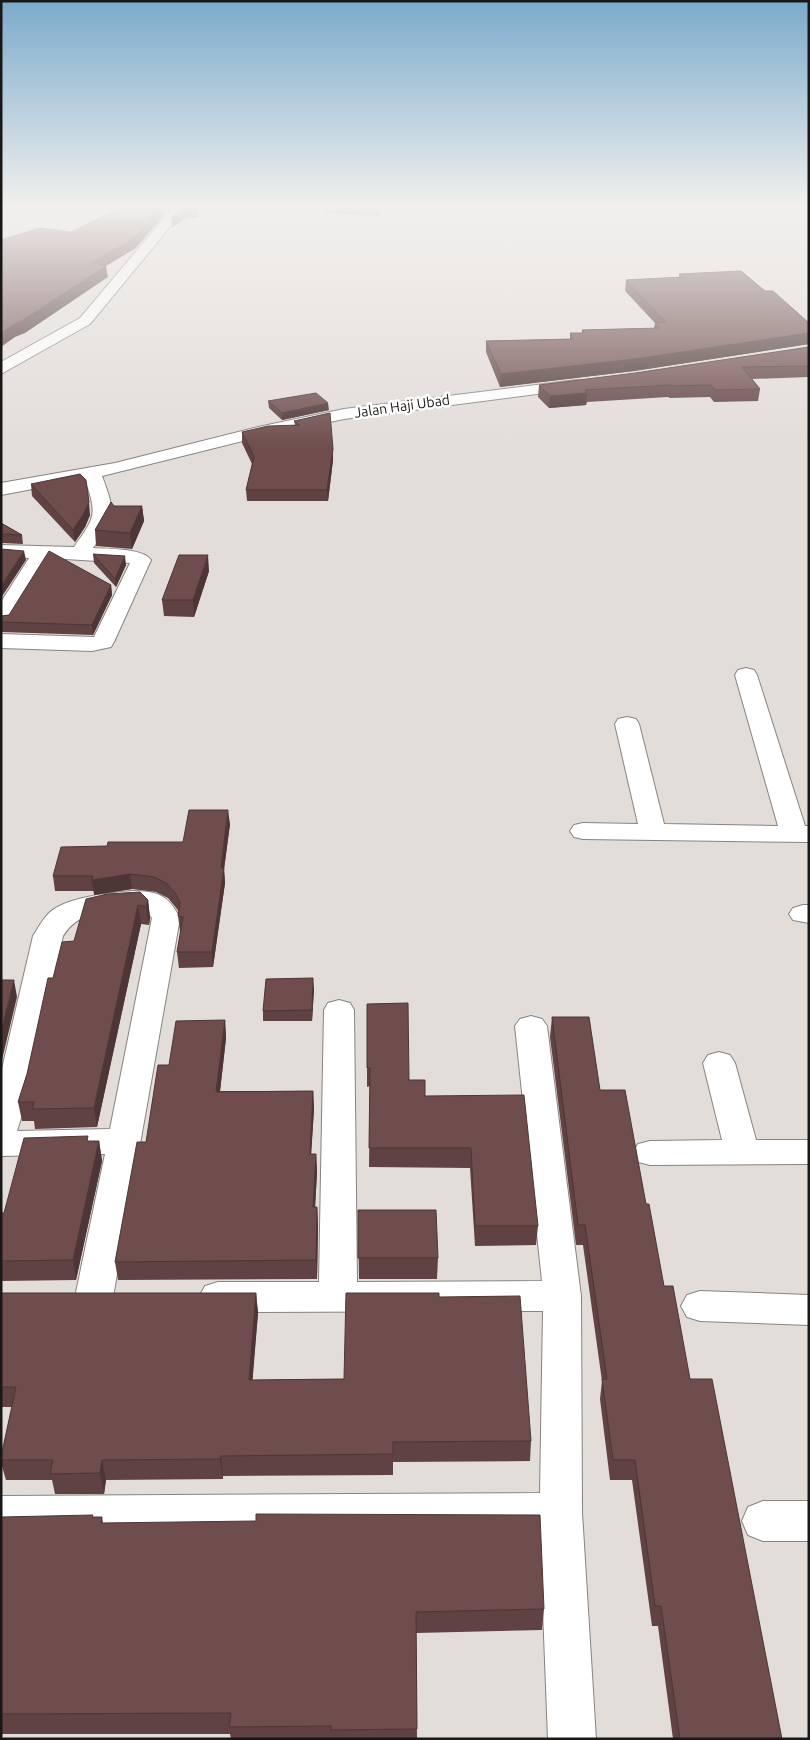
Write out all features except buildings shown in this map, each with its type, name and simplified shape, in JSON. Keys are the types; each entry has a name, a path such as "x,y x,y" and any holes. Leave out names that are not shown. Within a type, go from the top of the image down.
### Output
{"street":[{"path":"1,369 85,321 114,286"},
{"name":"Jalan Haji Ubad","path":"1,489 92,472 258,432 344,414 596,382"},
{"path":"80,553 101,523 102,504 92,472"},
{"path":"1,551 80,553 132,557 141,560 106,640 92,644 1,641"},
{"path":"1,619 43,552"},
{"path":"583,831 801,834 746,674"},
{"path":"627,724 654,832"},
{"path":"1,1130 13,1093 48,936 61,917 81,907 132,900 151,901 160,906 166,918 125,1141 108,1297 57,1297"},
{"path":"338,1297 339,1010"},
{"path":"531,1026 562,1296 561,1512 572,1739"},
{"path":"719,1063 742,1151"},
{"path":"1,1144 125,1141"},
{"path":"650,1153 809,1152"},
{"path":"182,1297 562,1296"},
{"path":"700,1306 809,1310"},
{"path":"1,1516 561,1512"},
{"path":"764,1521 809,1521"}]}
